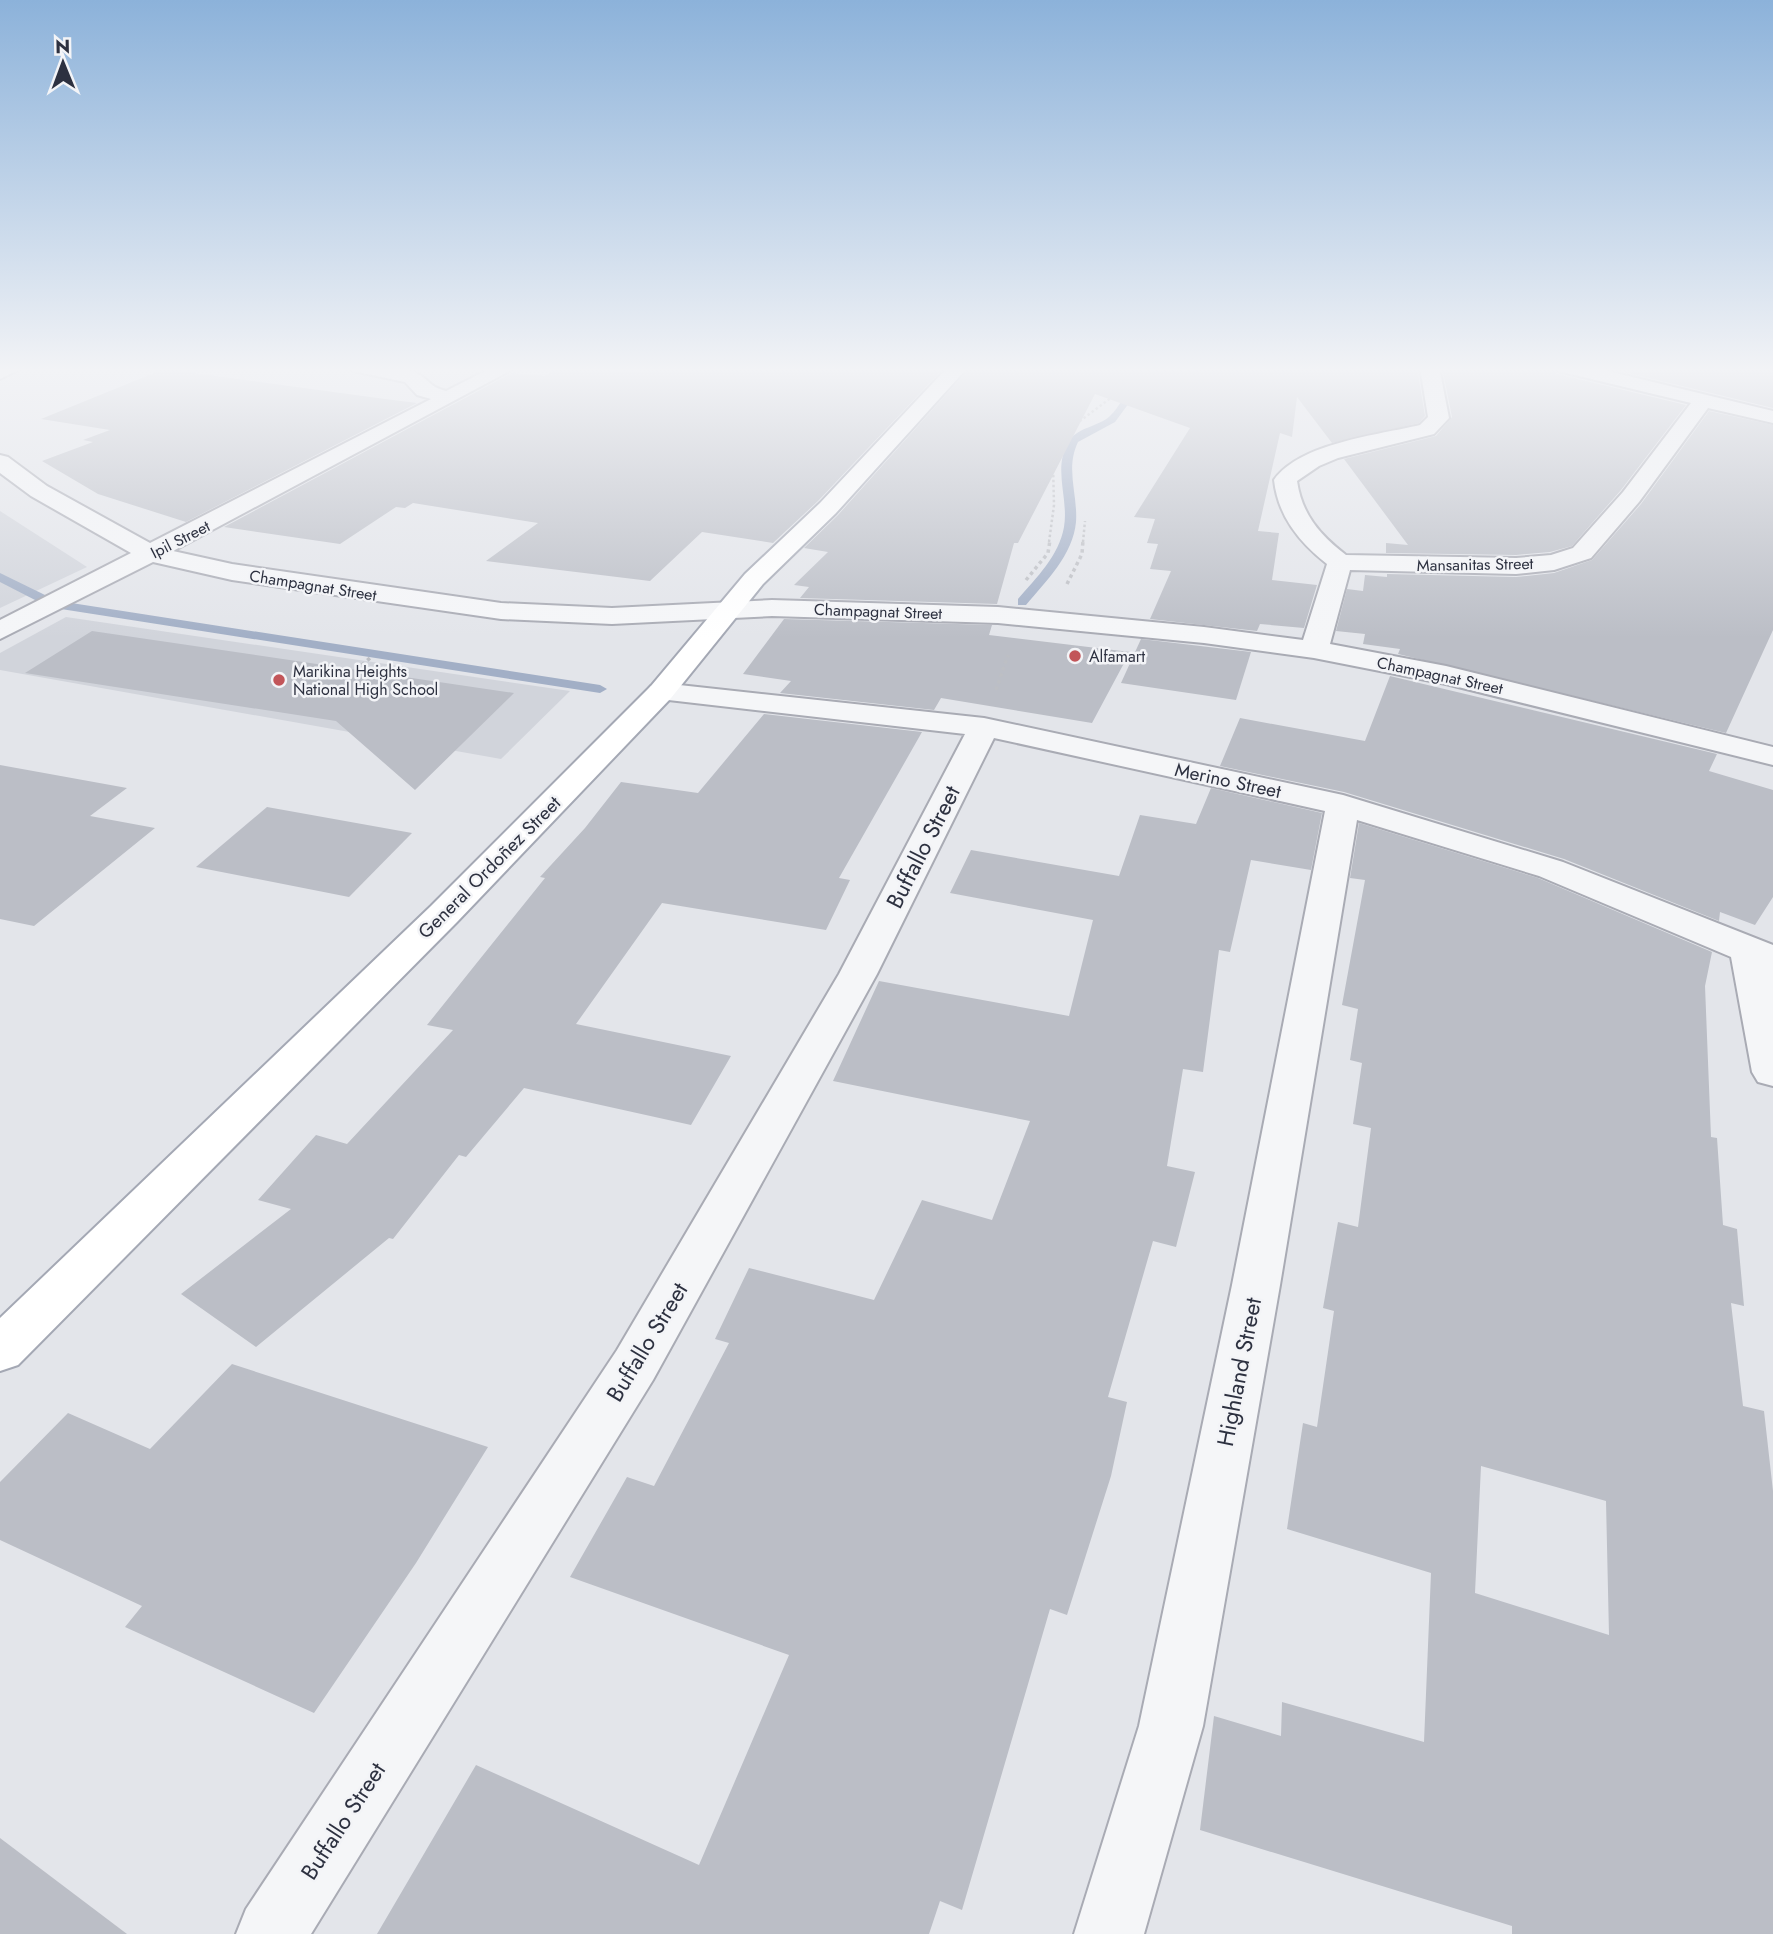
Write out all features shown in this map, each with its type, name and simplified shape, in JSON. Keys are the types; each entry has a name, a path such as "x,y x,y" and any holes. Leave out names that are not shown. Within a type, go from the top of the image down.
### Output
{"main road":[{"name":"General Ordoñez Street","path":"0,1350 444,914 661,692 728,608 875,457"}],"street":[{"name":"Ipil Street","path":"0,631 336,457"},
{"path":"1314,650 1340,562 1315,544 1301,526 1291,508 1285,480 1292,470 1323,457"},
{"name":"Mansanitas Street","path":"1340,562 1516,566 1554,562 1582,553 1660,457"},
{"name":"Champagnat Street","path":"0,463 39,491 152,554 232,572 501,611 584,616 728,608 1022,616 1182,632 1314,650 1480,683 1773,756"},
{"name":"Merino Street","path":"661,692 984,727 1343,804 1551,869 1761,954"},
{"name":"Buffallo Street","path":"271,1934 635,1365 858,974 984,727"},
{"name":"Highland Street","path":"1109,1934 1171,1726 1256,1285 1343,804"},
{"path":"1761,954 1773,1072"}],"path":[{"path":"1022,616 1006,602 1048,553 1054,505 1053,464 1056,457"},
{"path":"1066,585 1082,554 1085,521"},
{"path":"984,727 1008,654"},
{"path":"362,665 370,657"}],"shaded area":[{"path":"0,511 87,567 0,608"},
{"name":"Marikina Heights National High School","path":"66,617 570,691 501,759 0,670 0,653"}],"building":[{"path":"52,457 312,457 186,522 98,494 42,461"},
{"path":"354,457 859,457 773,543 702,532 650,581 486,561 538,523 413,503 405,508 396,507 340,544 224,527"},
{"path":"890,457 1062,457 1018,543 1014,543 997,604 800,598 809,587 794,585 828,552 804,548"},
{"path":"1172,457 1275,457 1258,531 1279,533 1272,580 1317,585 1304,628 1260,624 1257,631 1150,619 1171,571 1150,569 1158,544 1147,543 1155,519 1134,517"},
{"path":"1646,457 1572,546 1550,552 1516,555 1386,553 1386,543 1408,545 1344,459"},
{"path":"1675,457 1773,457 1773,630 1726,733 1398,654 1400,649 1363,644 1365,634 1336,631 1347,589 1363,591 1365,575 1516,577 1554,573 1592,560 1641,504"},
{"path":"784,619 992,625 989,635 1130,652 1092,723 941,698 934,710 780,693 791,681 743,674"},
{"name":"Marikina Heights National High School","path":"92,631 514,693 415,790 336,721 25,673"},
{"path":"1141,639 1251,652 1236,700 1121,683"},
{"path":"1390,676 1717,754 1709,771 1773,790 1773,897 1755,925 1720,912 1719,921 1564,859 1344,792 1220,766 1240,718 1365,741"},
{"path":"764,714 922,732 839,878 850,880 826,930 662,903 576,1024 731,1056 691,1125 524,1088 466,1157 459,1155 393,1239 389,1238 256,1347 181,1294 291,1209 258,1200 316,1135 347,1144 453,1030 427,1025 545,878 540,877 585,828 621,782 698,793"},
{"path":"0,765 127,788 90,816 155,828 34,926 0,919"},
{"path":"1211,788 1322,813 1311,870 1251,860 1230,952 1219,950 1203,1072 1183,1069 1167,1166 1195,1172 1176,1247 1153,1241 1108,1397 1127,1402 1111,1476 1067,1615 1050,1609 962,1910 940,1901 929,1934 377,1934 476,1765 699,1865 789,1655 570,1577 627,1477 654,1486 729,1343 715,1339 749,1268 874,1300 922,1200 992,1220 1030,1121 833,1081 879,981 1069,1016 1093,920 950,893 971,850 1119,876 1140,815 1196,824"},
{"path":"267,807 412,833 349,897 196,867"},
{"path":"1359,823 1538,878 1712,952 1705,986 1711,1137 1717,1138 1723,1225 1737,1229 1744,1306 1731,1303 1743,1406 1764,1411 1773,1491 1773,1934 1512,1934 1512,1926 1200,1830 1214,1716 1281,1736 1282,1702 1424,1742 1431,1573 1287,1529 1303,1423 1317,1427 1334,1311 1323,1308 1338,1222 1358,1227 1371,1128 1353,1124 1362,1063 1350,1060 1358,1009 1342,1005 1365,880 1350,878","holes":["1481,1466 1606,1501 1609,1635 1475,1593"]},
{"path":"232,1364 488,1447 416,1563 314,1713 125,1627 142,1606 0,1540 0,1482 68,1413 150,1449"},
{"path":"0,1838 127,1934 0,1934"}],"waterway":[{"path":"1022,602 1054,562 1068,535 1070,511 1067,457"},
{"path":"0,577 41,598"},
{"path":"65,606 600,689"}],"place":[{"name":"Alfamart","path":"1075,656"},
{"name":"Marikina Heights National High School","path":"279,680"}]}
